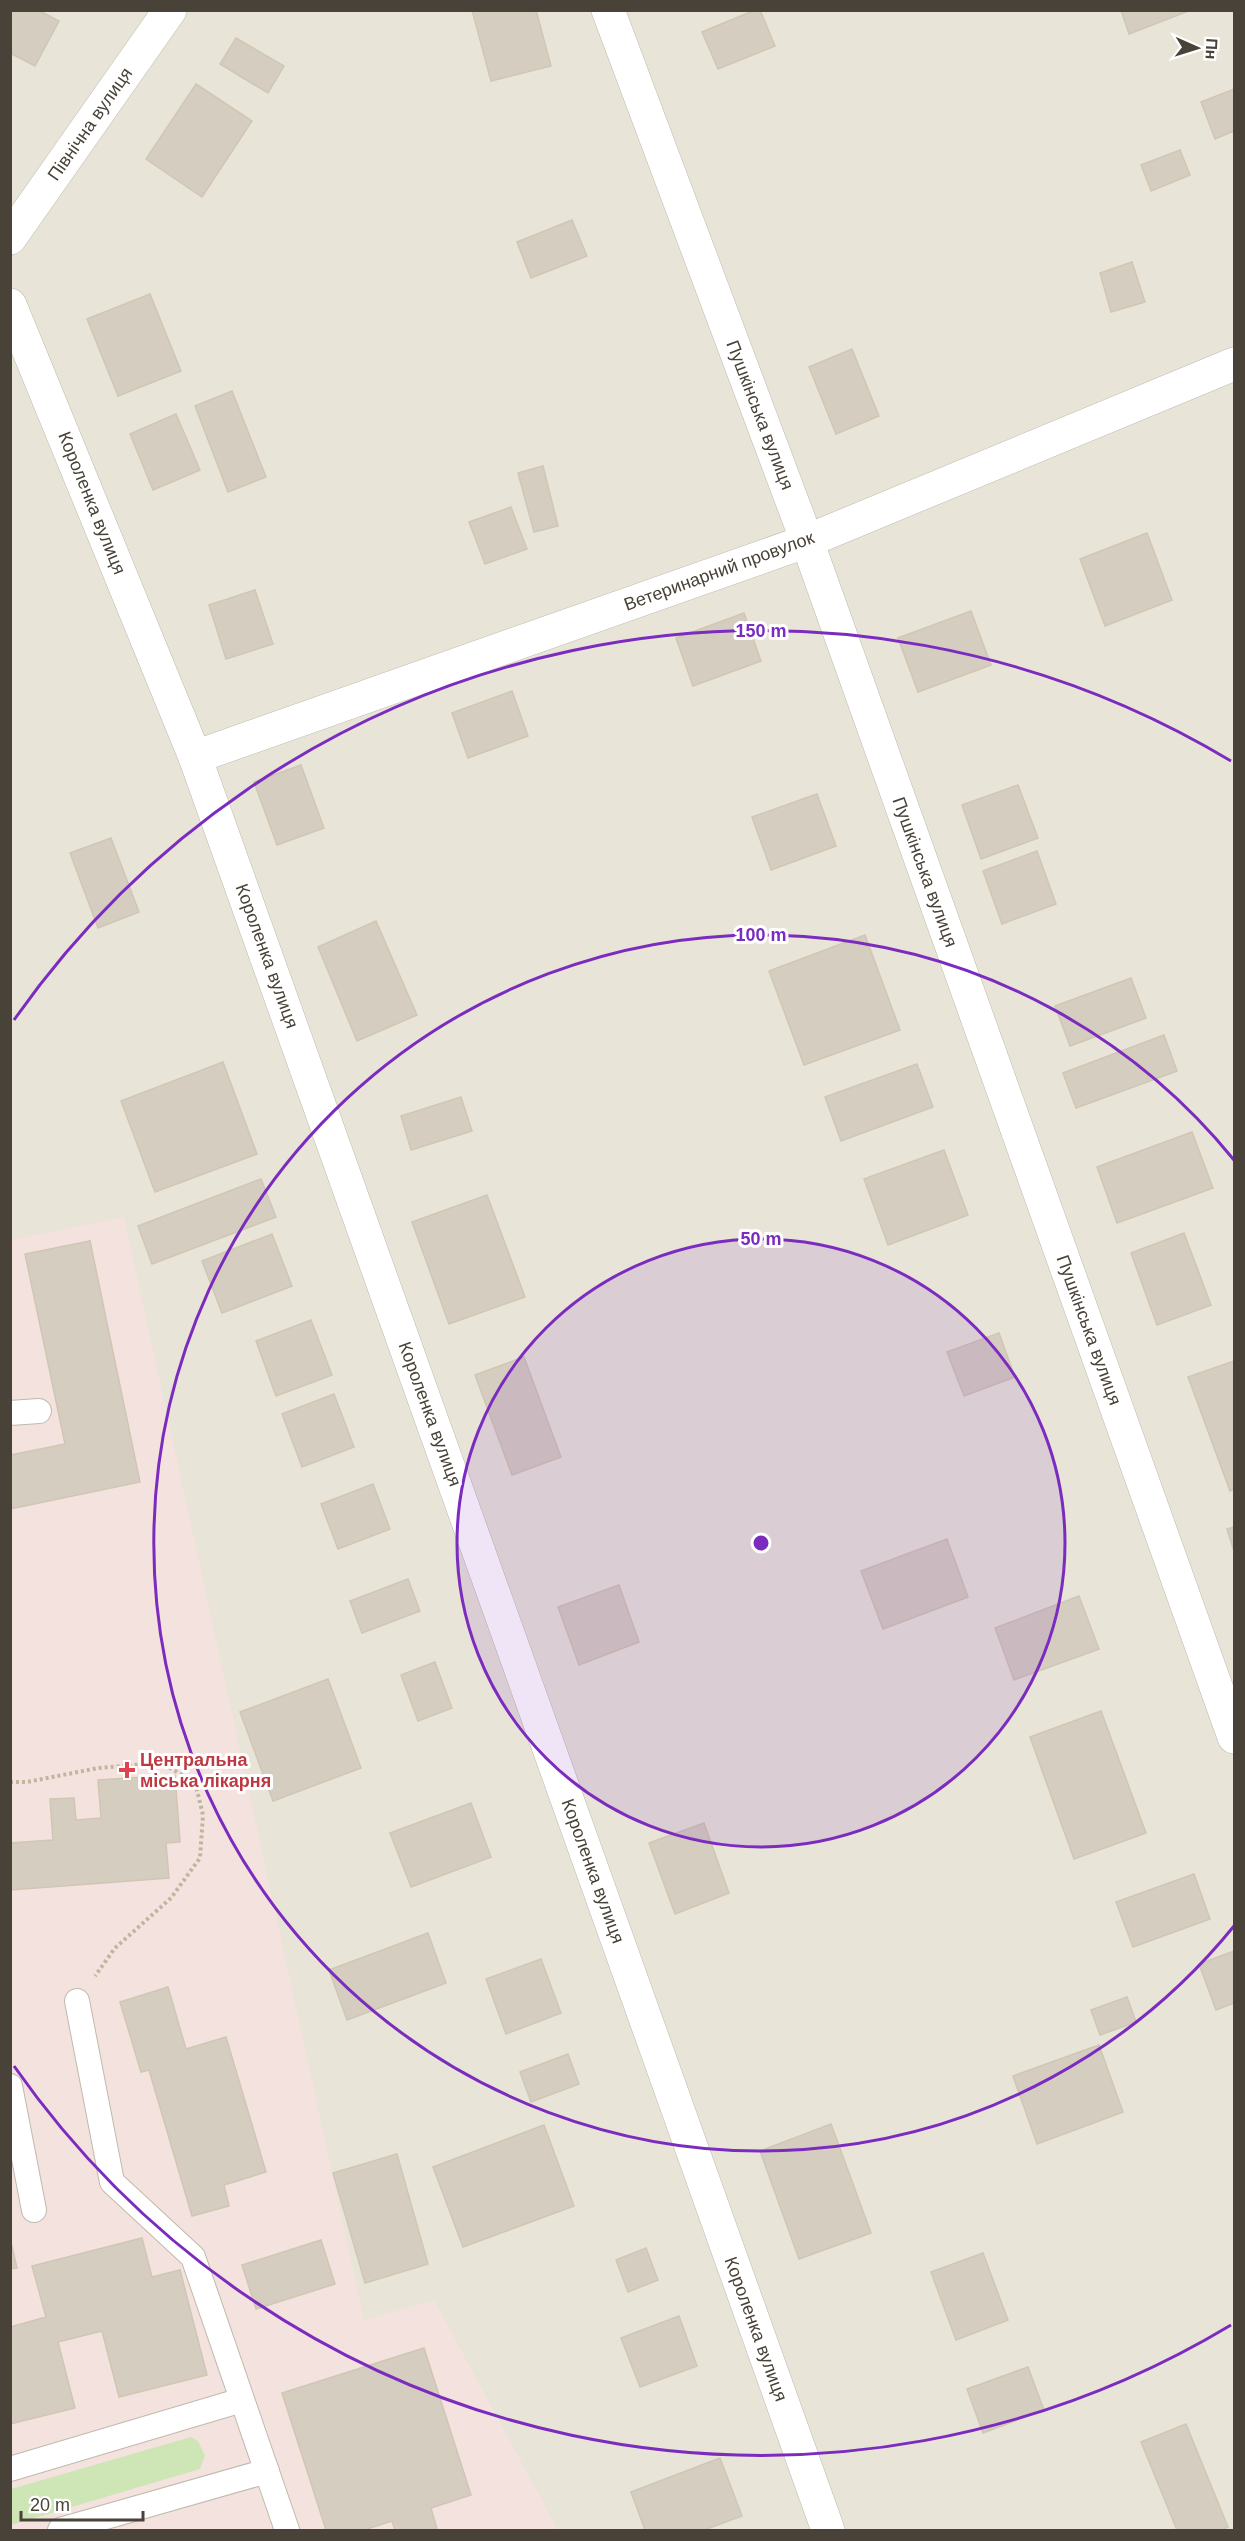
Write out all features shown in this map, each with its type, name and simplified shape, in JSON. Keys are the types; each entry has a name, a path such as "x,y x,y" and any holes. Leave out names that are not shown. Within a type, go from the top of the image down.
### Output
{"street":[{"name":"Північна вулиця","path":"10,238 170,10"},
{"name":"Пушкінська вулиця","path":"609,10 807,541 1234,1737"},
{"name":"Короленка вулиця","path":"10,305 195,757 828,2530"},
{"name":"Ветеринарний провулок","path":"195,757 807,541 1234,364"}],"lane":[{"path":"10,1413 39,1411"},
{"path":"77,2001 112,2182 193,2257 288,2530"},
{"path":"10,2086 34,2210"},
{"path":"10,2469 242,2400"},
{"path":"60,2530 267,2471"}],"path":[{"path":"10,1782 27,1782 98,1768 161,1763 195,1782 203,1815 200,1858 171,1898 116,1948 77,2001"}],"shaded area":[{"path":"11,11 1234,11 1234,2530 11,2530"},
{"name":"Центральна міська лікарня","path":"124,1217 364,2320 434,2300 558,2530 11,2530 11,1240"}],"green space":[{"path":"191,2437 198,2441 205,2456 200,2469 11,2525 11,2489"}],"building":[{"path":"11,10 38,10 59,21 35,66 10,53"},
{"path":"472,10 536,10 551,66 491,81"},
{"path":"760,10 775,46 718,69 702,32"},
{"path":"1121,10 1191,10 1129,34"},
{"path":"236,38 284,66 268,93 220,64"},
{"path":"196,84 252,121 202,197 146,159"},
{"path":"1234,89 1234,131 1215,139 1201,102"},
{"path":"1180,150 1190,175 1151,191 1141,165"},
{"path":"572,220 587,256 531,278 517,242"},
{"path":"1132,262 1145,302 1111,312 1100,273"},
{"path":"150,294 181,371 118,396 87,319"},
{"path":"852,349 879,416 836,434 809,367"},
{"path":"232,391 266,477 228,492 195,406"},
{"path":"176,414 200,470 153,490 130,434"},
{"path":"543,466 558,526 534,532 518,473"},
{"path":"511,507 527,549 485,564 469,522"},
{"path":"1147,533 1172,600 1105,626 1080,559"},
{"path":"255,590 273,644 226,659 209,605"},
{"path":"971,611 991,665 918,692 898,638"},
{"path":"744,613 761,661 693,686 676,638"},
{"path":"512,691 528,736 468,758 452,713"},
{"path":"301,765 324,828 277,845 254,782"},
{"path":"1018,785 1038,838 981,859 962,805"},
{"path":"817,794 836,846 771,870 752,817"},
{"path":"111,838 139,912 98,928 70,853"},
{"path":"1037,851 1056,904 1002,924 983,871"},
{"path":"376,921 417,1015 357,1041 318,947"},
{"path":"865,935 900,1030 804,1065 769,971"},
{"path":"1131,978 1146,1018 1070,1046 1055,1006"},
{"path":"1164,1035 1177,1071 1076,1108 1063,1073"},
{"path":"223,1062 257,1154 155,1192 121,1101"},
{"path":"917,1064 933,1107 841,1141 825,1097"},
{"path":"461,1097 472,1131 411,1150 401,1116"},
{"path":"1192,1132 1213,1188 1117,1223 1097,1167"},
{"path":"944,1150 968,1215 888,1245 864,1179"},
{"path":"261,1179 276,1217 152,1264 138,1226"},
{"path":"487,1195 525,1297 449,1324 412,1222"},
{"path":"1184,1233 1211,1305 1157,1325 1131,1253"},
{"path":"272,1234 292,1286 222,1313 202,1261"},
{"path":"90,1241 140,1482 10,1509 10,1455 65,1444 25,1254"},
{"path":"311,1320 332,1375 276,1396 256,1341"},
{"path":"999,1333 1015,1377 964,1396 947,1352"},
{"path":"524,1357 561,1457 512,1475 475,1375"},
{"path":"1234,1361 1234,1489 1230,1491 1188,1377"},
{"path":"334,1394 354,1447 302,1467 282,1414"},
{"path":"373,1484 390,1529 338,1549 321,1504"},
{"path":"1234,1527 1234,1551 1227,1529"},
{"path":"947,1539 968,1597 883,1629 861,1571"},
{"path":"408,1579 420,1611 362,1633 350,1601"},
{"path":"619,1585 639,1642 579,1665 558,1607"},
{"path":"1079,1596 1099,1649 1014,1680 995,1628"},
{"path":"435,1662 452,1708 418,1721 401,1675"},
{"path":"328,1679 361,1768 273,1801 240,1712"},
{"path":"1101,1711 1146,1833 1074,1859 1030,1737"},
{"path":"175,1775 180,1842 166,1843 169,1878 10,1890 10,1843 53,1840 50,1799 74,1798 76,1820 101,1818 98,1780"},
{"path":"471,1803 491,1857 411,1887 390,1833"},
{"path":"704,1823 729,1893 675,1914 649,1843"},
{"path":"1194,1874 1210,1919 1133,1947 1116,1902"},
{"path":"428,1933 446,1983 347,2020 329,1970"},
{"path":"1234,1951 1234,2003 1216,2010 1199,1964"},
{"path":"541,1959 561,2013 506,2034 486,1979"},
{"path":"168,1987 186,2049 226,2037 266,2172 224,2185 229,2206 192,2216 149,2070 141,2072 120,2002"},
{"path":"1127,1997 1136,2022 1100,2035 1091,2010"},
{"path":"1099,2045 1123,2112 1037,2144 1013,2076"},
{"path":"568,2054 579,2084 531,2102 520,2072"},
{"path":"831,2124 871,2233 799,2259 760,2151"},
{"path":"544,2125 574,2206 463,2247 433,2167"},
{"path":"397,2154 428,2264 365,2283 333,2173"},
{"path":"10,2238 17,2268 10,2269"},
{"path":"142,2238 152,2277 180,2270 207,2375 119,2397 102,2331 58,2342 75,2408 10,2424 10,2327 46,2317 32,2266"},
{"path":"321,2240 335,2284 256,2309 242,2265"},
{"path":"646,2248 658,2280 628,2292 616,2260"},
{"path":"983,2253 1008,2320 956,2340 931,2272"},
{"path":"679,2316 697,2366 640,2387 621,2338"},
{"path":"424,2348 471,2495 431,2508 437,2529 434,2530 395,2530 392,2521 364,2530 326,2530 282,2393"},
{"path":"1028,2367 1044,2410 983,2433 967,2389"},
{"path":"1186,2424 1228,2527 1221,2530 1177,2530 1141,2442"},
{"path":"720,2458 742,2516 704,2530 645,2530 631,2492"}],"place":[{"name":"Центральна міська лікарня","path":"127,1770"}]}
